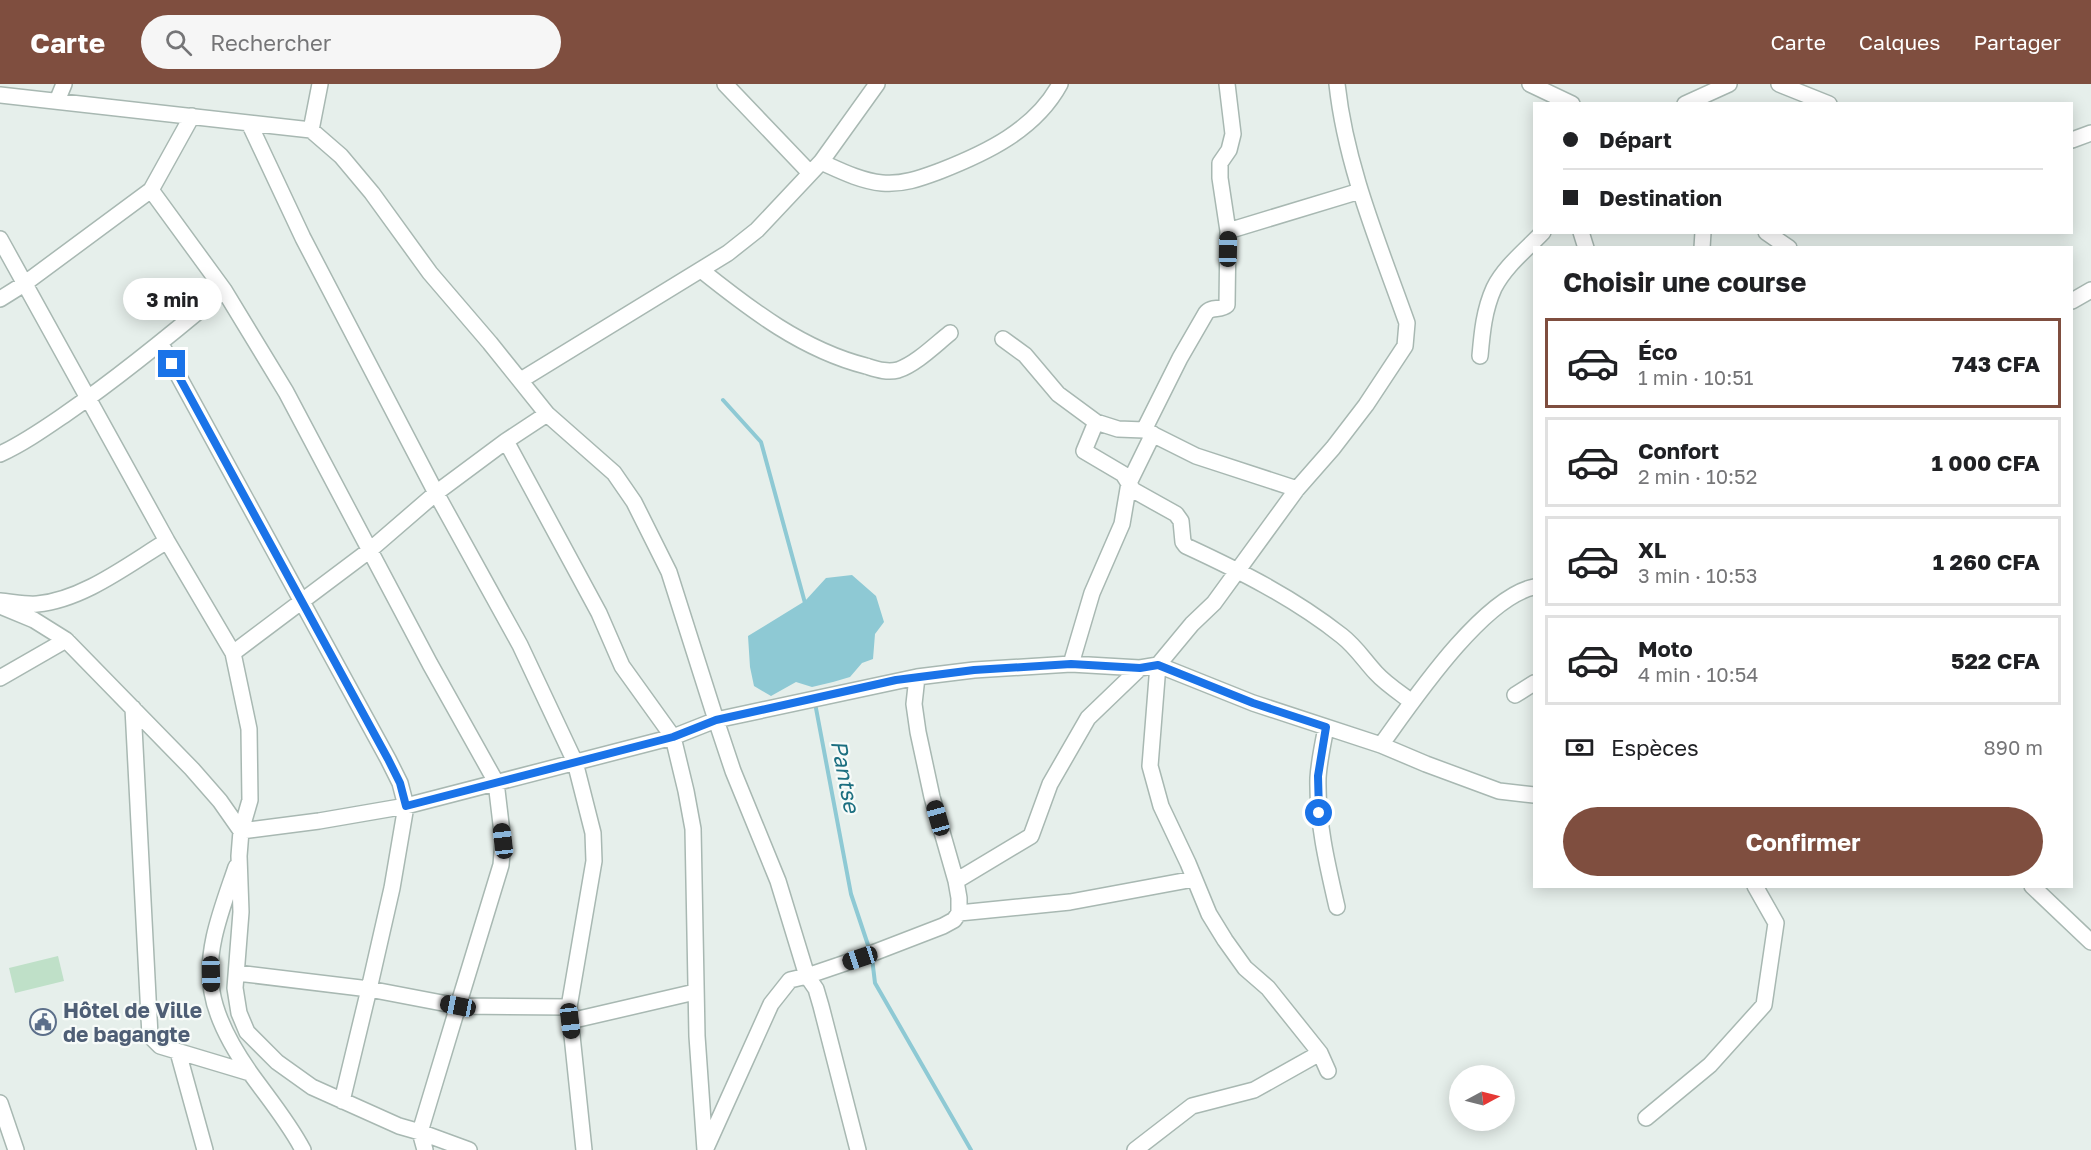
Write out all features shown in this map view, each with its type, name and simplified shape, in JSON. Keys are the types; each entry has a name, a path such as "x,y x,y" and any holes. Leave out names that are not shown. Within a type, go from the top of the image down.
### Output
{"street":[{"path":"57,101 64,84"},
{"path":"311,130 320,84"},
{"path":"725,84 816,168 882,183 911,181 966,161 1011,136 1033,119 1060,84"},
{"path":"520,380 728,253 757,230 816,168 877,84"},
{"path":"1071,664 1092,593 1122,524 1129,483 1180,358 1206,313 1210,309 1227,305 1228,231 1220,178 1221,163 1229,150 1233,134 1227,84"},
{"path":"1328,1071 1320,1053 1268,988 1245,968 1209,914 1161,806 1150,766 1158,665 1192,624 1214,603 1239,571 1297,489 1366,405 1405,346 1407,322 1360,190 1336,84"},
{"path":"1688,102 1728,84"},
{"path":"1779,84 1824,102"},
{"path":"1536,85 1568,102"},
{"path":"0,95 311,130 342,156 430,273 547,414 614,473 634,502 669,572 733,771 778,881 807,976 816,989 858,1150"},
{"path":"0,299 24,284 151,190 192,116"},
{"path":"249,123 303,238 436,494 520,645 575,762 592,833 594,861 570,1014 584,1150"},
{"path":"2073,140 2091,133"},
{"path":"151,190 224,290 286,392 430,664 496,782 503,841 501,865 420,1132 424,1150"},
{"path":"1228,231 1360,190"},
{"path":"1480,356 1484,317 1494,288 1512,264 1541,234"},
{"path":"1769,238 1785,246"},
{"path":"0,239 167,541 232,653 249,729 250,800 241,831 239,856 241,912 236,988 239,1013 247,1032 286,1068 312,1087 399,1126 469,1150"},
{"path":"701,270 747,306 815,349 873,368 891,371 900,369 950,333"},
{"path":"0,454 38,433 88,399 161,344 224,290"},
{"path":"2073,300 2091,290"},
{"path":"1003,339 1025,355 1058,394 1096,422 1118,429 1148,432 1196,456 1297,489"},
{"path":"161,344 392,767 400,783 406,806 392,888 342,1101"},
{"path":"232,653 370,550 436,494 506,441 547,414"},
{"path":"1096,422 1084,451 1124,474 1133,489 1176,514 1181,521 1183,542 1186,546 1239,571 1293,602 1339,633 1358,650 1377,674 1412,702"},
{"path":"506,441 599,613 622,666 673,737 693,829 695,992 706,1149"},
{"path":"0,604 37,604 70,596 167,541"},
{"path":"1382,745 1449,654 1496,608 1511,597 1533,587"},
{"path":"0,604 34,620 66,640 192,769 220,801 241,831"},
{"path":"0,678 66,640"},
{"path":"241,831 406,806 673,737 716,720 917,676 1071,664 1140,668 1158,665 1253,703 1382,745 1498,791 1533,795"},
{"path":"956,881 1031,836 1050,784 1088,718 1140,668"},
{"path":"706,1149 771,1004 790,980 860,958 944,926 954,920 959,913 956,881 932,796 918,732 914,705 917,676"},
{"path":"1515,695 1533,684"},
{"path":"133,708 148,1028 153,1041 160,1046 250,1073"},
{"path":"1326,727 1318,776 1319,813 1323,847 1337,907"},
{"path":"239,856 218,920 211,958 212,991 221,1023 250,1073 277,1108 303,1150"},
{"path":"959,913 1070,902 1194,879"},
{"path":"1646,1118 1710,1065 1764,1005 1776,923 1756,888"},
{"path":"2034,888 2091,942"},
{"path":"237,973 369,989 458,1006 570,1014 695,992"},
{"path":"178,1052 205,1150"},
{"path":"1135,1150 1192,1106 1254,1090 1320,1053"},
{"path":"0,1103 16,1150"}],"green space":[{"path":"58,956 64,981 15,993 9,968"}],"water":[{"path":"852,575 876,596 884,622 875,634 873,659 862,663 850,677 812,687 796,682 771,696 754,686 748,636 805,601 826,578"}],"waterway":[{"name":"Pantse","path":"723,400 761,442 805,603"},
{"name":"Pantse","path":"815,703 851,894 870,951"},
{"name":"Pantse","path":"872,958 875,983 971,1150"}],"place":[{"name":"Hôtel de Ville de bagangte","path":"43,1022"}],"route":[{"path":"172,364 388,759 400,783 406,806 673,737 716,720 896,680 974,670 1071,664 1140,668 1158,665 1253,703 1326,727 1318,776 1319,813"}]}
